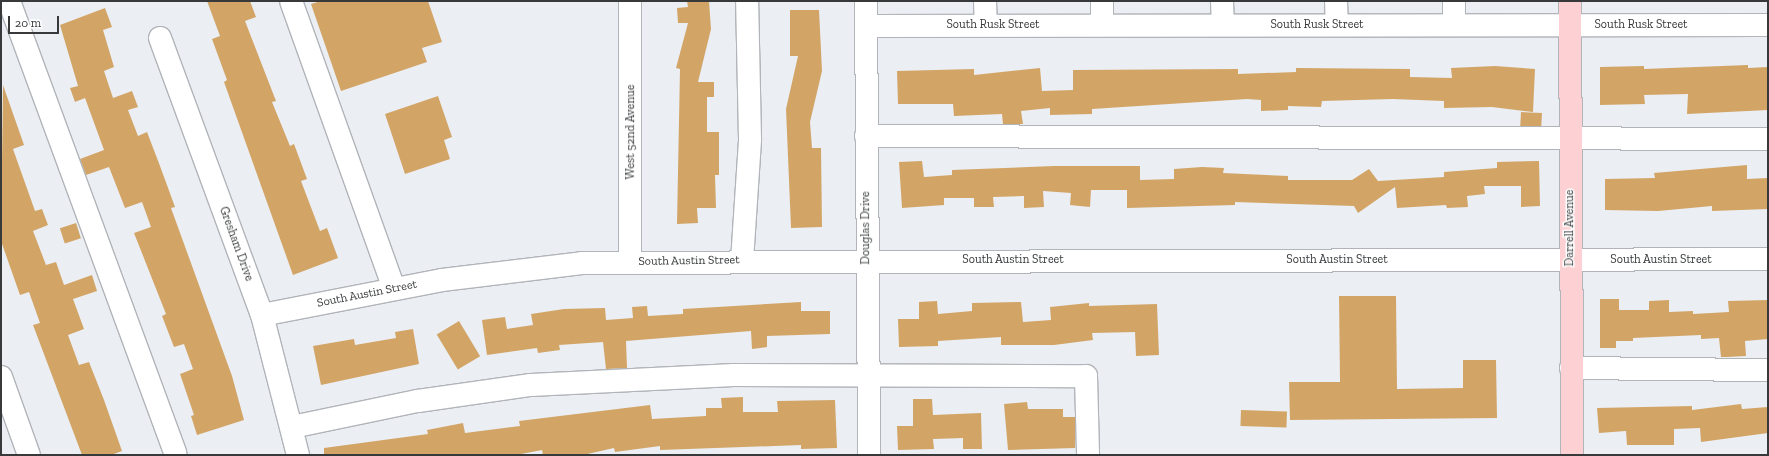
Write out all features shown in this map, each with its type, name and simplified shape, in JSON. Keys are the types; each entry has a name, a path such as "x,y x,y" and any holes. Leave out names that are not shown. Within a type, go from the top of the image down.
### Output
{"main road":[{"name":"Darrell Avenue","path":"1570,1 1572,455"}],"street":[{"path":"9,1 175,453"},
{"path":"291,1 394,289"},
{"name":"West 52nd Avenue","path":"630,1 630,262"},
{"path":"742,261 750,139 747,1"},
{"name":"Douglas Drive","path":"866,1 866,260 869,455"},
{"path":"985,1 986,25"},
{"path":"1102,1 1102,25"},
{"path":"1222,1 1223,25"},
{"path":"1336,1 1337,24"},
{"path":"1454,1 1454,25"},
{"name":"South Rusk Street","path":"866,26 1337,24 1768,25"},
{"name":"Gresham Drive","path":"160,38 262,315 298,455"},
{"path":"866,136 1570,140 1768,139"},
{"name":"South Austin Street","path":"262,315 394,289 523,269 630,262 866,260 1768,259"},
{"path":"1571,368 1768,370"},
{"path":"292,427 418,401 531,385 734,375 868,374 1086,376 1088,455"},
{"path":"1,377 29,455"}],"building":[{"path":"207,1 250,1 256,17 245,21 276,101 272,102 290,146 294,144 307,179 301,181 320,231 327,228 338,258 293,275 224,82 227,80 212,39 220,36"},
{"path":"321,1 428,1 442,42 422,48 427,62 341,91 311,4"},
{"path":"687,1 709,1 711,29 698,82 714,82 714,97 707,97 707,132 719,132 719,175 715,175 716,208 697,208 698,223 677,224 680,69 676,68 688,23 678,23 677,8 688,7"},
{"path":"105,8 112,27 103,30 114,67 104,71 113,98 132,91 138,107 128,110 138,136 147,132 160,166 175,207 171,208 232,376 244,420 197,435 191,416 194,415 180,374 193,369 184,344 174,347 162,316 166,314 134,233 151,227 142,202 125,208 109,167 86,175 80,159 104,150 85,98 75,102 70,88 78,86 60,25"},
{"path":"790,10 819,10 822,71 810,122 812,148 821,148 822,227 791,228 786,109 798,56 790,56"},
{"path":"1748,65 1748,68 1768,67 1768,110 1687,114 1688,94 1644,95 1645,104 1600,105 1600,67 1644,66 1644,69"},
{"path":"1495,66 1535,69 1533,112 1492,107 1444,108 1444,101 1393,99 1322,101 1321,107 1288,106 1288,110 1261,111 1261,100 1247,99 1092,109 1092,114 1050,115 1050,108 1021,111 1023,124 1003,124 1002,114 954,116 953,104 898,104 897,71 974,69 974,75 1040,68 1042,91 1073,90 1073,70 1238,69 1238,74 1296,72 1296,68 1410,69 1410,77 1452,78 1451,68"},
{"path":"3,85 24,145 13,149 35,211 42,209 48,225 33,231 46,265 56,262 64,285 92,275 97,291 73,299 84,329 68,335 79,365 89,362 104,400 122,451 111,455 82,455 33,325 40,323 29,292 20,295 1,241"},
{"path":"438,96 452,137 444,140 450,159 405,174 385,114"},
{"path":"1521,112 1542,113 1541,127 1520,126"},
{"path":"922,161 924,177 952,175 952,170 1054,166 1140,166 1140,180 1174,179 1174,169 1202,167 1224,168 1223,173 1288,176 1288,180 1352,180 1369,169 1378,181 1444,177 1444,172 1497,168 1497,162 1539,161 1540,206 1521,207 1521,186 1484,186 1485,194 1467,196 1468,207 1447,208 1446,205 1397,208 1395,187 1358,213 1354,206 1235,202 1235,205 1127,208 1127,190 1091,190 1090,207 1070,205 1071,193 1043,191 1044,207 1024,208 1024,196 993,197 994,207 974,207 974,198 944,198 944,205 902,208 899,162"},
{"path":"1747,165 1747,179 1768,178 1768,209 1712,211 1712,206 1658,211 1605,210 1605,179 1655,178 1654,173"},
{"path":"76,223 81,238 65,243 60,228"},
{"path":"1339,296 1396,296 1397,389 1463,388 1463,360 1496,360 1497,418 1290,420 1289,382 1340,382"},
{"path":"1600,299 1619,299 1619,310 1649,310 1649,301 1669,300 1669,312 1693,311 1693,314 1729,312 1728,301 1768,300 1768,339 1745,341 1746,356 1721,357 1719,338 1701,339 1701,335 1633,338 1633,341 1616,341 1616,348 1600,348"},
{"path":"937,301 938,314 972,311 972,303 1021,302 1023,322 1051,320 1050,307 1089,303 1089,306 1157,304 1159,355 1136,356 1135,332 1092,333 1093,340 1054,345 1001,345 1001,337 938,341 938,346 899,347 898,319 919,319 919,302"},
{"path":"801,302 801,311 830,311 830,334 767,336 767,347 752,349 751,331 626,341 627,368 606,369 603,342 559,345 560,350 538,353 537,348 487,355 482,320 505,317 507,329 533,325 531,314 564,309 605,308 606,320 633,318 632,307 647,306 648,316 683,314 683,309"},
{"path":"459,321 480,356 458,370 437,334"},
{"path":"413,329 419,364 321,385 313,346 354,339 355,345 396,338 395,332"},
{"path":"743,397 743,412 778,412 777,401 835,400 837,448 801,449 801,445 660,450 660,446 615,452 614,448 583,455 543,455 542,450 516,455 324,455 324,448 428,434 427,430 463,423 465,433 520,426 519,421 650,405 652,419 706,416 706,408 722,408 721,398"},
{"path":"913,399 932,399 933,415 981,413 982,449 963,449 963,438 933,439 934,449 898,450 897,426 913,426"},
{"path":"1027,402 1028,409 1063,409 1063,417 1075,417 1075,448 1008,450 1004,404"},
{"path":"1741,404 1742,409 1768,407 1768,433 1701,442 1700,428 1674,429 1674,445 1627,445 1626,431 1599,433 1597,408 1692,406 1692,410"},
{"path":"1241,410 1287,412 1286,428 1240,426"}]}
